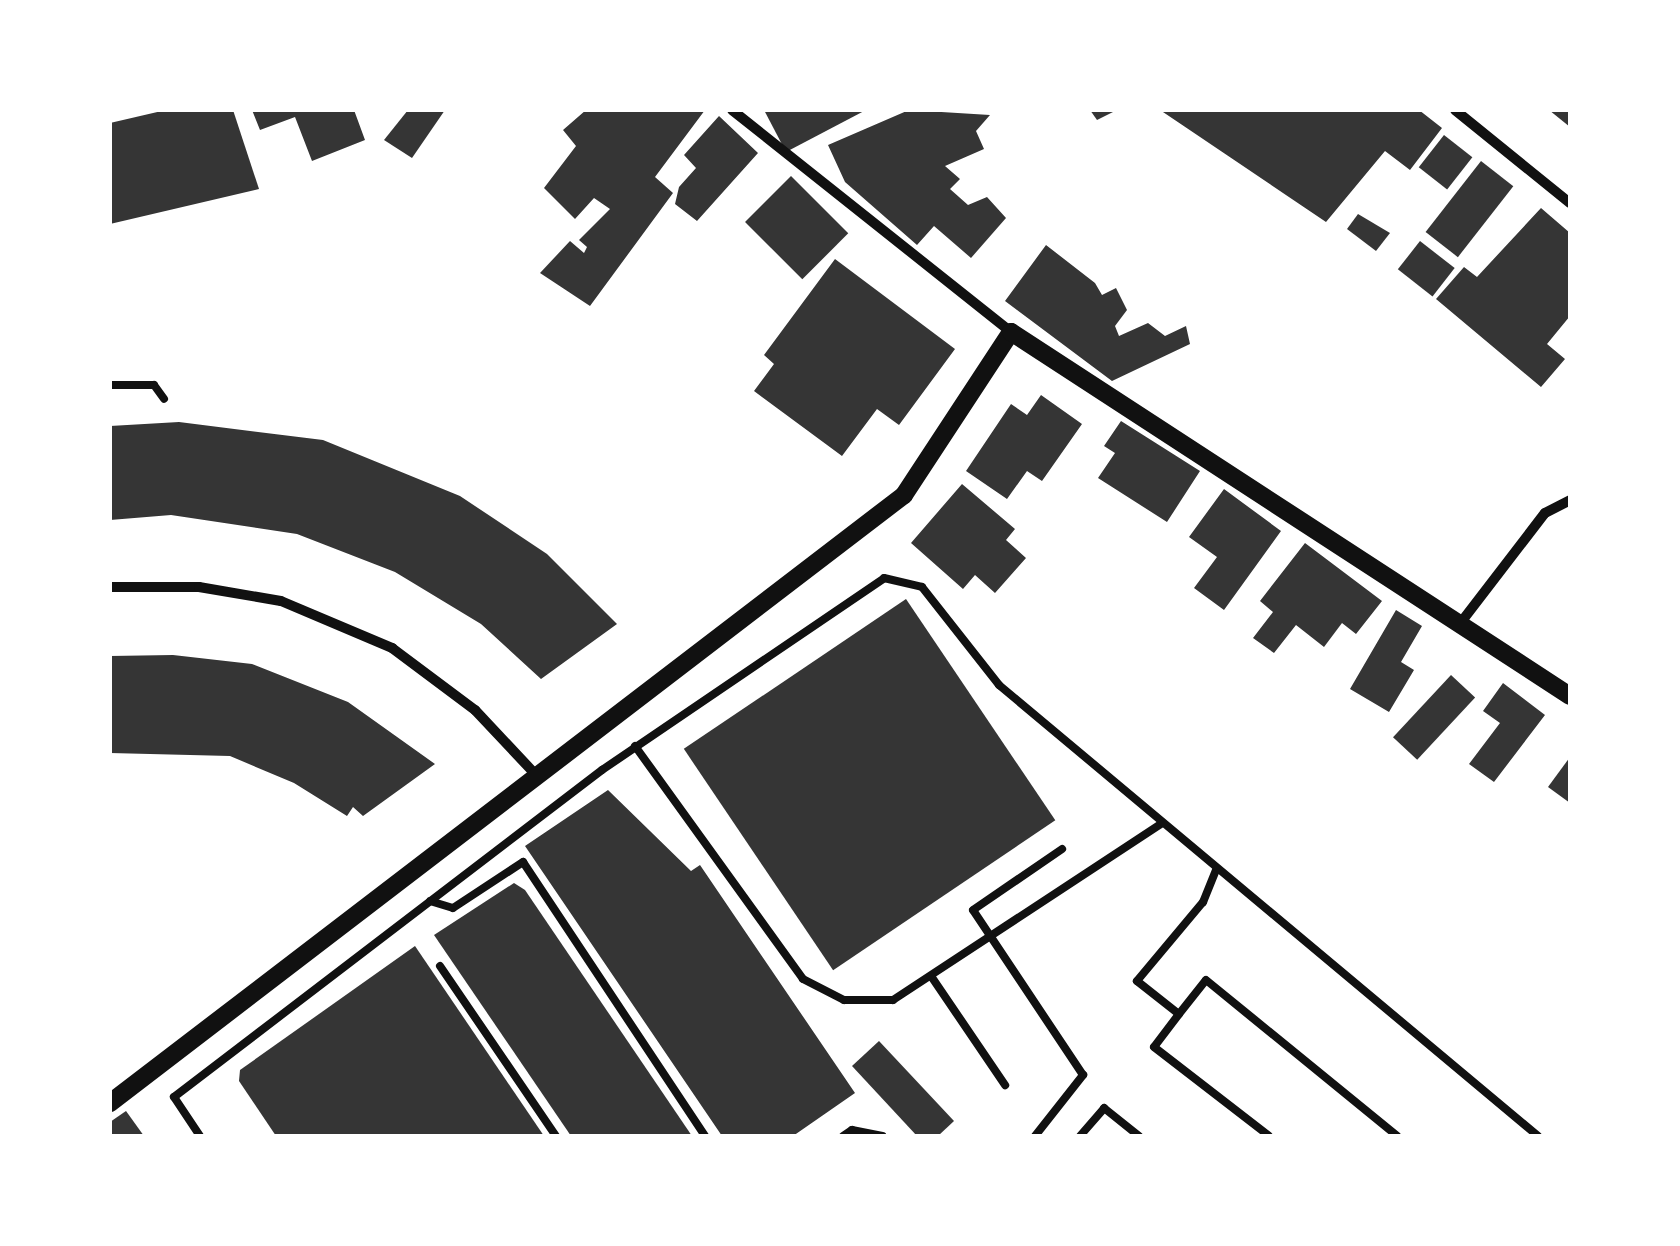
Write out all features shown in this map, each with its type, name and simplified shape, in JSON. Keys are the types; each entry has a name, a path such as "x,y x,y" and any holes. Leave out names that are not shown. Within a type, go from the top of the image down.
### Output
{"street":[{"path":"732,110 1011,332 1462,620 1570,696"},
{"path":"1455,110 1570,202"},
{"path":"110,1102 904,495 1011,332"},
{"path":"1462,620 1546,513 1570,500"},
{"path":"110,587 199,587 281,600 392,648 474,710 535,774"}],"lane":[{"path":"110,386 154,385 164,399"},
{"path":"200,1136 174,1098 635,746 884,578 922,587 999,685 1538,1136"},
{"path":"635,746 804,979 844,1000 893,1000 1162,823"},
{"path":"1035,1136 1083,1075 973,910 1062,849"},
{"path":"430,901 452,908 523,862 705,1136"},
{"path":"1179,1014 1137,981 1203,902 1216,870"},
{"path":"440,966 556,1136"},
{"path":"931,976 1005,1085"},
{"path":"1269,1136 1154,1048 1206,980 1397,1136"},
{"path":"1080,1136 1104,1108 1140,1136"},
{"path":"843,1136 852,1130 882,1136"}],"building":[{"path":"166,110 233,110 259,189 110,224 110,123"},
{"path":"252,110 354,110 365,140 312,161 295,117 260,130"},
{"path":"408,110 445,110 412,158 384,140"},
{"path":"586,110 705,110 655,177 673,193 590,306 540,273 570,241 584,253 587,247 579,240 610,209 594,198 575,219 544,188 576,146 563,130"},
{"path":"764,110 866,110 786,152"},
{"path":"909,110 990,115 976,131 984,149 945,166 960,179 950,189 968,205 987,197 1006,218 971,258 934,226 917,245 845,182 828,145"},
{"path":"1090,110 1117,110 1097,120"},
{"path":"1160,110 1419,110 1442,128 1410,170 1385,151 1326,222"},
{"path":"1549,110 1570,110 1570,127"},
{"path":"719,116 758,153 697,221 675,204 679,187 696,168 684,155"},
{"path":"1444,135 1472,157 1447,189 1419,167"},
{"path":"1481,161 1513,186 1458,257 1426,232"},
{"path":"791,176 848,233 802,279 745,222"},
{"path":"1541,208 1570,233 1570,316 1547,344 1565,359 1541,387 1436,299 1464,267 1477,277"},
{"path":"1358,214 1390,233 1376,251 1347,229"},
{"path":"1420,241 1455,268 1433,296 1398,269"},
{"path":"1046,245 1095,283 1102,295 1116,288 1127,310 1115,326 1119,336 1148,323 1165,336 1186,326 1190,344 1112,381 1005,301"},
{"path":"835,259 955,349 899,425 877,409 842,456 754,391 774,364 764,355"},
{"path":"1041,395 1082,424 1042,481 1027,471 1007,499 966,471 1011,404 1027,415"},
{"path":"1121,421 1200,471 1167,522 1098,478 1115,453 1104,446"},
{"path":"179,422 323,440 460,496 547,554 617,624 541,679 481,624 395,572 297,534 171,515 110,520 110,426"},
{"path":"962,484 1015,529 1006,540 1026,558 995,593 975,575 963,589 911,543"},
{"path":"1224,489 1281,531 1224,610 1194,588 1217,557 1189,537"},
{"path":"1305,543 1382,601 1356,634 1342,623 1324,647 1296,625 1274,653 1253,638 1273,612 1260,601"},
{"path":"906,599 1055,820 833,970 684,749"},
{"path":"1396,610 1422,626 1401,662 1414,670 1389,712 1350,689"},
{"path":"173,655 252,664 348,702 435,764 363,816 353,807 347,816 294,783 230,756 110,753 110,656"},
{"path":"1451,675 1475,698 1417,760 1393,737"},
{"path":"1503,683 1545,715 1494,782 1469,764 1500,723 1483,711"},
{"path":"1570,757 1570,803 1548,787"},
{"path":"608,790 691,871 700,865 855,1093 793,1136 722,1136 525,846"},
{"path":"514,883 525,890 692,1136 571,1136 434,935"},
{"path":"415,946 544,1136 276,1136 239,1081 240,1070"},
{"path":"879,1041 954,1121 938,1136 917,1136 852,1066"},
{"path":"126,1111 144,1136 110,1136 110,1122"}]}
